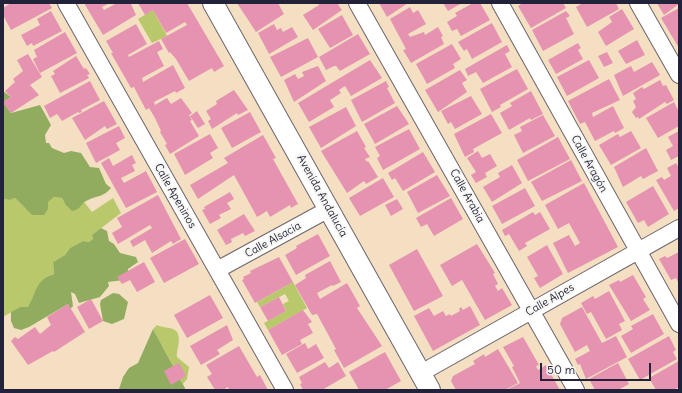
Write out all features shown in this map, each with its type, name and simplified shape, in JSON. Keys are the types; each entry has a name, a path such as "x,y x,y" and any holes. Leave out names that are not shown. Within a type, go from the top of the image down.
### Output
{"street":[{"name":"Calle Apeninos","path":"66,3 285,390"},
{"name":"Avenida Andalucía","path":"213,3 426,382"},
{"name":"Calle Arabia","path":"357,3 576,390"},
{"name":"Calle Aragón","path":"500,3 679,324"},
{"path":"638,3 679,75"},
{"name":"Calle Alsacia","path":"217,270 329,209"},
{"name":"Calle Alpes","path":"426,382 532,311 679,228"}],"green space":[{"path":"153,10 167,36 152,43 138,19"},
{"path":"3,91 11,97 3,102"},
{"path":"3,102 11,113 40,105 51,125 45,135 46,143 49,143 52,148 64,153 71,151 81,153 90,167 99,168 106,184 111,188 100,196 91,198 79,208 72,211 65,204 62,198 54,197 48,202 48,209 44,215 32,215 15,198 10,200 3,199"},
{"path":"54,197 62,198 65,204 85,203 92,212 113,198 121,213 92,235 93,239 89,242 83,241 70,248 65,255 53,262 54,274 48,276 40,283 28,308 20,307 3,317 3,199 10,200 15,198 26,209 47,202"},
{"path":"101,228 107,231 109,241 114,244 120,253 136,257 138,262 128,269 128,275 124,280 108,282 109,286 100,297 79,303 75,294 71,292 73,306 70,309 68,304 29,327 21,330 14,328 11,321 11,312 20,307 28,307 40,283 54,274 53,262 65,255 70,248 83,241 89,242 93,239 92,235"},
{"path":"293,282 307,308 268,330 264,323 286,311 283,304 289,301 285,294 260,307 257,302"},
{"path":"113,293 119,294 128,302 124,319 112,324 103,321 100,304 101,300"},
{"path":"157,325 173,329 178,334 179,342 177,357 189,367 187,379 183,384 153,329"},
{"path":"153,329 186,390 116,390 119,389 123,377 129,368 138,363"}],"building":[{"path":"11,3 49,3 52,8 11,30 3,15 3,8"},
{"path":"84,3 110,3 102,7 104,10 117,3 133,3 131,4 136,15 103,35"},
{"path":"138,3 187,3 224,66 214,72 212,68 189,81 176,59 170,52 169,53 161,39 187,25 185,22 166,33 153,10 145,15"},
{"path":"237,3 278,3 284,14 256,32"},
{"path":"318,3 337,3 342,10 313,30 303,15 319,5"},
{"path":"379,3 408,3 387,17"},
{"path":"443,3 462,3 448,11"},
{"path":"473,3 480,3 490,20 461,36 457,29 452,31 447,22 457,16 455,13"},
{"path":"523,3 563,3 566,8 531,28 518,6"},
{"path":"583,3 616,3 619,9 587,27 576,7"},
{"path":"657,3 679,3 679,4 664,15"},
{"path":"410,7 413,13 418,10 426,24 408,34 410,37 424,32 425,35 438,27 443,36 441,37 444,44 411,63 403,50 406,49 390,19"},
{"path":"679,8 679,48 661,18"},
{"path":"622,9 634,29 606,46 598,32 612,22 609,17"},
{"path":"51,11 62,31 33,46 32,43 27,46 21,35 40,25 37,19"},
{"path":"566,11 570,16 566,18 574,34 543,51 532,30"},
{"path":"342,15 353,35 330,48 318,29"},
{"path":"492,23 502,42 472,59 467,49 464,51 458,42"},
{"path":"136,24 147,44 128,55 129,57 159,41 163,49 157,52 164,66 142,78 143,82 173,65 185,88 176,93 175,91 154,102 155,105 167,98 171,104 181,98 192,113 189,115 192,120 190,121 199,136 170,154 155,118 149,108 146,110 134,87 131,88 111,53 113,53 106,41"},
{"path":"274,24 277,30 281,28 283,32 292,27 298,37 269,54 258,33"},
{"path":"65,32 77,53 40,73 33,59 37,57 34,50"},
{"path":"358,34 370,54 340,71 336,66 326,70 319,57"},
{"path":"308,38 318,57 281,77 270,57"},
{"path":"637,40 645,55 626,64 618,51"},
{"path":"578,43 581,48 578,50 583,59 556,74 548,60"},
{"path":"452,44 461,59 453,64 455,68 427,84 416,64"},
{"path":"507,45 510,51 505,54 512,67 483,83 476,72 468,76 465,69"},
{"path":"607,52 613,63 604,67 598,56"},
{"path":"28,54 42,77 30,85 39,95 11,113 3,102 11,97 5,91 15,82 13,79 23,71 17,60"},
{"path":"76,56 84,69 86,68 90,74 87,75 89,78 60,93 51,76 55,74 53,71"},
{"path":"370,60 382,78 351,96 345,86 339,90 341,93 330,100 334,107 309,122 298,103"},
{"path":"589,60 599,78 567,96 557,77"},
{"path":"652,62 660,75 623,96 614,75 631,66 634,72"},
{"path":"318,66 326,81 294,102 284,80 295,74 298,79 304,76 302,72"},
{"path":"517,69 528,89 500,105 501,107 492,112 480,89"},
{"path":"460,70 467,80 462,83 467,92 438,112 425,90"},
{"path":"609,79 620,100 592,113 593,117 613,106 624,128 615,133 614,131 595,141 585,122 580,124 568,101"},
{"path":"660,80 663,86 666,85 674,100 667,104 665,102 639,119 638,117 636,118 632,112 636,107 633,101 636,99 633,93 642,87 644,89"},
{"path":"90,81 100,100 81,110 82,112 78,112 62,121 57,114 50,118 44,106"},
{"path":"386,81 389,87 387,88 395,103 362,122 351,100"},
{"path":"234,90 248,110 238,115 237,113 212,129 208,121 211,119 206,111 217,104 216,101"},
{"path":"531,91 543,114 531,120 530,118 509,130 500,113 512,106 510,103"},
{"path":"471,96 482,114 455,129 451,122 448,124 441,111"},
{"path":"104,101 117,124 107,129 105,126 85,140 72,118"},
{"path":"674,102 679,112 679,126 658,138 646,118"},
{"path":"397,106 409,124 375,144 364,124"},
{"path":"346,107 356,126 321,148 309,127"},
{"path":"197,111 205,124 198,128 190,116"},
{"path":"250,112 261,132 232,148 221,128"},
{"path":"491,114 502,133 473,149 474,152 465,157 454,134"},
{"path":"543,115 555,136 523,153 514,135 522,131 520,127"},
{"path":"119,126 125,138 116,143 120,150 96,163 86,143"},
{"path":"409,129 420,149 383,170 377,158 380,156 375,147"},
{"path":"357,131 366,147 364,148 370,157 365,159 367,162 368,161 378,177 366,184 364,181 347,193 321,151"},
{"path":"631,131 641,148 611,165 599,145 618,134 620,137"},
{"path":"679,131 679,156 671,160 666,150 673,146 668,137"},
{"path":"210,134 218,148 210,153 213,158 185,175 174,154"},
{"path":"263,135 276,158 273,159 298,204 291,208 290,205 270,217 267,211 257,217 234,175 198,199 190,185 228,163 224,158"},
{"path":"558,137 570,159 528,181 517,160"},
{"path":"646,148 658,171 643,179 641,176 623,187 614,167"},
{"path":"478,151 482,158 490,154 497,166 485,173 487,177 476,183 471,175 476,172 467,158"},
{"path":"423,152 435,172 403,191 395,178 392,180 388,173"},
{"path":"132,155 136,163 132,165 135,171 121,178 124,183 146,171 157,192 126,208 101,163 109,158 113,166"},
{"path":"571,160 582,181 542,201 531,182"},
{"path":"676,163 679,168 679,208 674,211 656,180 662,177 664,180 671,176 667,168"},
{"path":"512,165 522,183 492,202 483,187 500,177 498,173"},
{"path":"437,175 450,196 418,213 407,192"},
{"path":"383,178 394,197 360,216 349,198"},
{"path":"584,183 618,247 568,273 553,243 569,235 575,246 580,243 569,223 558,229 545,205"},
{"path":"653,186 669,214 648,227 644,220 638,223 626,202"},
{"path":"525,188 535,206 502,224 492,206"},
{"path":"230,192 234,199 227,203 231,209 219,215 221,218 210,224 202,210 205,209 204,207"},
{"path":"158,195 181,239 173,244 171,241 152,253 145,240 133,247 130,241 152,228 150,225 118,244 112,233 122,227 117,218"},
{"path":"451,198 463,219 434,236 427,224 421,227 416,218"},
{"path":"397,199 403,209 391,216 385,205"},
{"path":"533,212 535,215 540,212 550,229 525,243 527,246 519,251 509,234 505,236 502,230"},
{"path":"244,214 255,231 245,236 243,233 231,239 232,242 226,245 217,230"},
{"path":"318,234 330,256 296,275 285,255 297,248 296,246"},
{"path":"185,239 199,264 164,283 150,258"},
{"path":"477,244 495,273 493,274 498,284 495,286 498,291 502,288 512,305 485,320 462,280 452,286 440,265"},
{"path":"547,245 563,274 540,288 534,278 538,276 527,257"},
{"path":"417,249 443,296 414,311 389,265"},
{"path":"679,252 679,284 676,278 671,280 659,259 665,256 667,258"},
{"path":"279,257 293,282 255,303 242,280 244,279 243,277 251,273 250,271"},
{"path":"330,261 341,282 317,293 320,299 347,283 360,306 357,308 382,346 344,368 334,350 336,349 317,314 312,315 295,285 306,278 305,275"},
{"path":"144,262 155,282 137,292 130,280 122,284 117,277"},
{"path":"633,275 646,297 643,299 650,310 631,321 609,285 619,280 620,282"},
{"path":"609,291 625,321 619,324 622,330 606,339 591,312 587,314 581,303 593,296 595,299"},
{"path":"210,295 223,318 187,338 174,315"},
{"path":"279,297 286,311 268,321 260,307"},
{"path":"91,299 103,321 89,329 77,307"},
{"path":"68,304 85,332 54,352 53,351 28,365 11,341 15,337 18,339 35,327 40,334 51,325 47,317"},
{"path":"470,306 480,325 433,351 414,316 429,308 434,316 443,311 446,316 450,314 451,316 460,311 459,309 461,307 463,310"},
{"path":"582,307 602,343 616,336 627,357 586,379 580,364 578,365 575,359 590,351 587,345 575,352 560,324 562,318"},
{"path":"303,310 312,322 308,324 313,333 300,340 302,344 282,355 268,330"},
{"path":"653,314 664,334 631,353 621,336 633,329 631,326"},
{"path":"227,325 233,340 217,350 220,354 201,365 190,346"},
{"path":"669,336 676,350 673,352 677,359 640,380 628,359"},
{"path":"523,337 539,365 536,366 538,370 546,365 560,390 506,390 520,383 512,367 514,366 503,347"},
{"path":"305,343 308,349 316,344 324,358 297,373 286,354"},
{"path":"239,346 257,377 260,375 268,390 229,390 228,387 223,390 215,390 207,377 212,374 206,365"},
{"path":"498,349 518,383 505,390 456,390 451,381 453,376 475,364 473,361 484,354 485,357"},
{"path":"385,352 401,381 385,390 359,390 349,372"},
{"path":"679,361 679,387 674,390 656,390 649,378"},
{"path":"325,362 329,368 338,362 346,376 322,390 303,390 299,377"},
{"path":"179,363 186,376 171,385 164,371"},
{"path":"618,363 629,384 618,390 595,390 589,379"}]}
